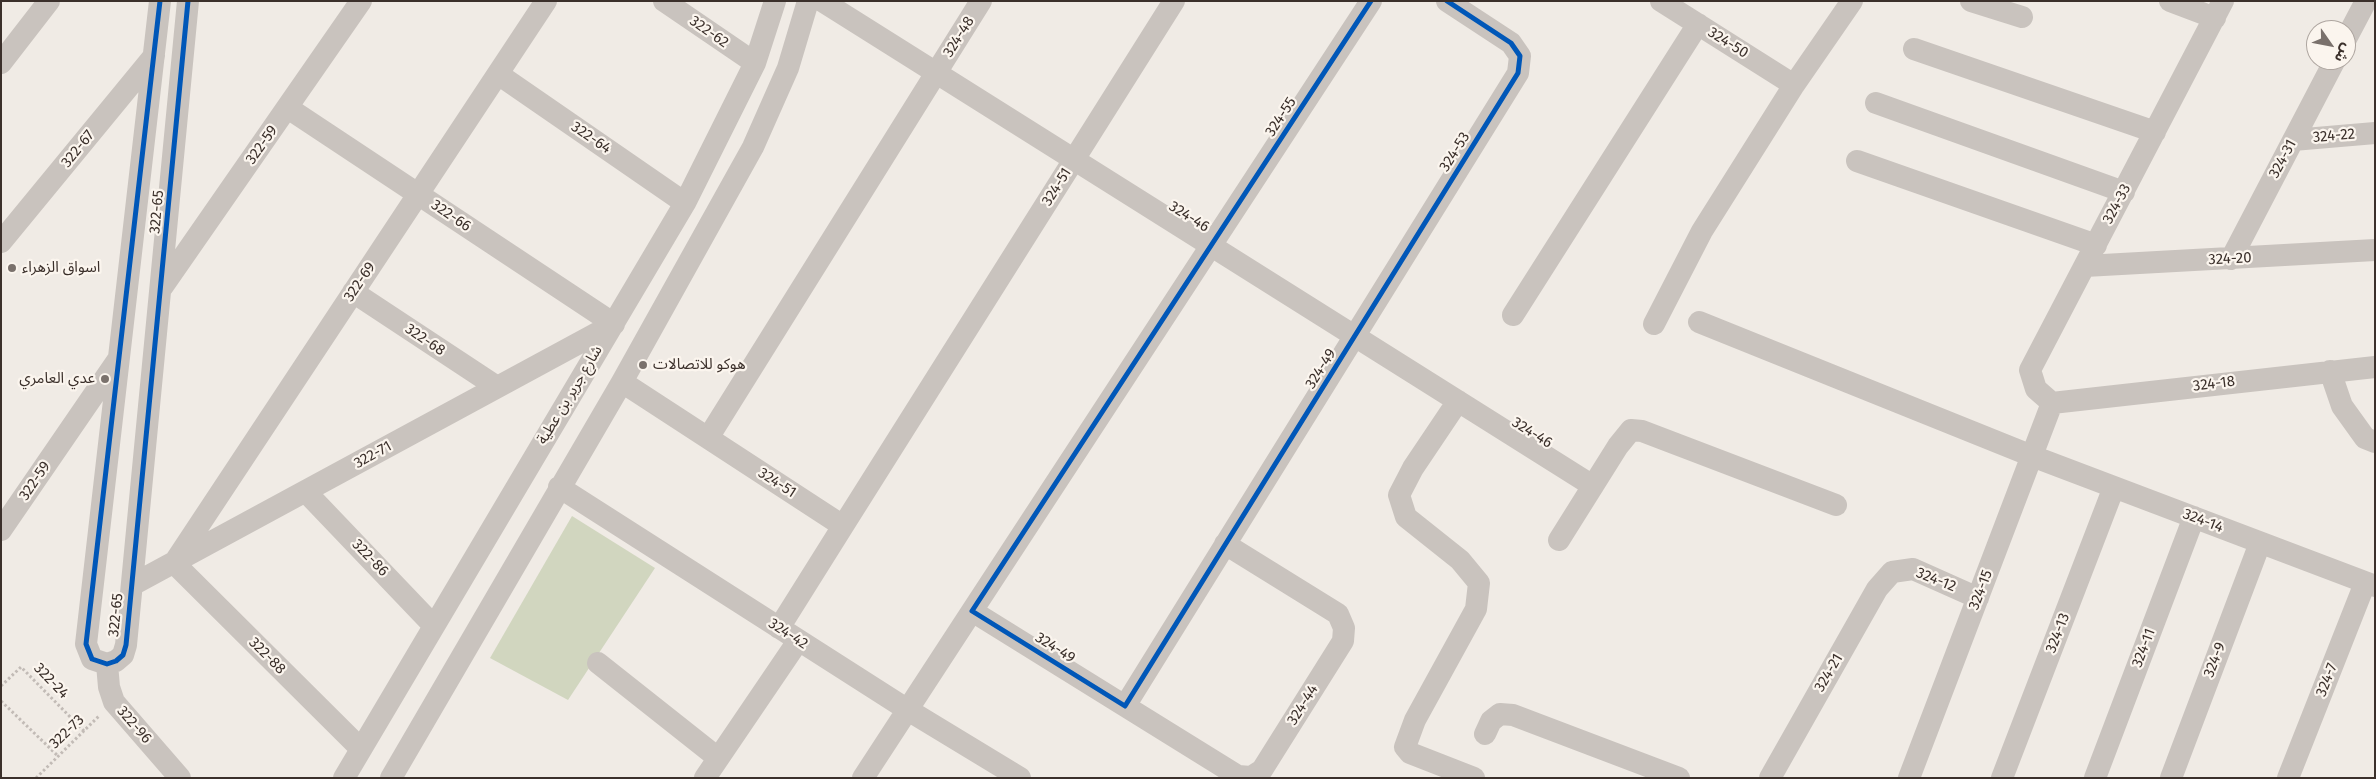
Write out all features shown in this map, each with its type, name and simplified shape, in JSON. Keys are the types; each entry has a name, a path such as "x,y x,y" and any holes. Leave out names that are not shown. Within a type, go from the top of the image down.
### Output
{"street":[{"path":"1,63 48,1"},
{"name":"322-65","path":"160,1 86,644 92,659 107,664 116,661 123,654 132,585 168,229 188,1"},
{"name":"322-59","path":"162,288 361,1"},
{"name":"322-69","path":"174,563 546,1"},
{"name":"322-62","path":"664,1 754,63"},
{"name":"شارع جرير بن عطية","path":"344,778 433,625 614,324 684,202 754,63 775,1"},
{"path":"390,778 622,382 753,147 788,68 808,1"},
{"name":"324-46","path":"822,1 1593,486"},
{"name":"324-48","path":"937,74 981,1"},
{"path":"1074,160 1174,1"},
{"name":"324-55","path":"1211,246 1371,1"},
{"name":"324-53","path":"1356,337 1518,73 1520,56 1512,43 1447,1"},
{"name":"324-50","path":"1661,1 1794,85"},
{"path":"1654,324 1702,232 1794,85 1852,1"},
{"path":"1971,1 2022,17"},
{"path":"2170,1 2219,10"},
{"path":"2356,20 2366,1"},
{"name":"324-33","path":"2052,403 2036,389 2030,370 2219,10"},
{"path":"1513,315 1698,24"},
{"path":"1914,49 2155,132"},
{"name":"322-67","path":"1,242 154,56"},
{"name":"324-31","path":"2231,259 2330,70"},
{"name":"322-64","path":"498,74 684,202"},
{"path":"708,438 937,74"},
{"path":"1876,103 2124,192"},
{"name":"322-66","path":"288,108 614,324"},
{"name":"324-22","path":"2293,140 2375,133"},
{"name":"324-51","path":"622,382 843,526 1074,160"},
{"path":"1857,161 2096,245"},
{"path":"134,226 168,229"},
{"path":"863,778 1211,246"},
{"name":"324-20","path":"2084,266 2375,250"},
{"path":"655,253 684,272"},
{"name":"322-68","path":"353,292 497,387"},
{"name":"324-14","path":"1699,322 2032,456 2370,584"},
{"name":"322-71","path":"132,585 614,324"},
{"name":"324-49","path":"972,611 1125,706 1356,337"},
{"name":"322-59","path":"1,530 119,358"},
{"name":"324-18","path":"2052,403 2375,367"},
{"path":"2330,371 2342,406 2365,438 2375,442"},
{"path":"116,386 151,389"},
{"path":"1458,401 1413,468 1399,495 1406,518 1460,560 1479,583 1476,609 1415,720 1405,747 1410,753 1474,778"},
{"name":"324-15","path":"1909,778 2052,403"},
{"path":"1559,540 1631,430 1642,431 1836,505"},
{"name":"324-42","path":"559,487 798,641 1020,778"},
{"name":"324-13","path":"2002,778 2114,487"},
{"name":"322-86","path":"306,492 433,625"},
{"name":"324-11","path":"2095,778 2194,518"},
{"path":"779,628 843,526"},
{"name":"324-9","path":"2170,778 2260,542"},
{"name":"324-44","path":"1125,706 1238,776 1251,777 1262,770 1338,650 1343,641 1344,628 1338,614 1225,544"},
{"name":"322-88","path":"174,563 361,749"},
{"name":"324-12","path":"1892,572 1913,569 1978,598"},
{"name":"324-21","path":"1770,778 1877,589 1892,572"},
{"name":"324-7","path":"2288,778 2370,584"},
{"path":"705,778 798,641"},
{"path":"598,663 718,758"},
{"name":"322-96","path":"107,664 109,687 114,702 180,778"},
{"path":"1485,734 1491,721 1500,714 1512,715 1678,778"}],"path":[{"path":"1,701 58,756"}],"green space":[{"path":"572,516 655,568 568,700 490,658"}],"cycle path":[{"path":"160,1 86,644 92,659 107,664 116,661 123,655 126,645 188,1"},
{"path":"1371,1 972,611 1125,706 1518,73 1520,56 1511,43 1447,1"}],"place":[{"name":"اسواق الزهراء","path":"12,268"},
{"name":"هوكو للاتصالات","path":"643,365"},
{"name":"عدي العامري","path":"105,379"}]}
